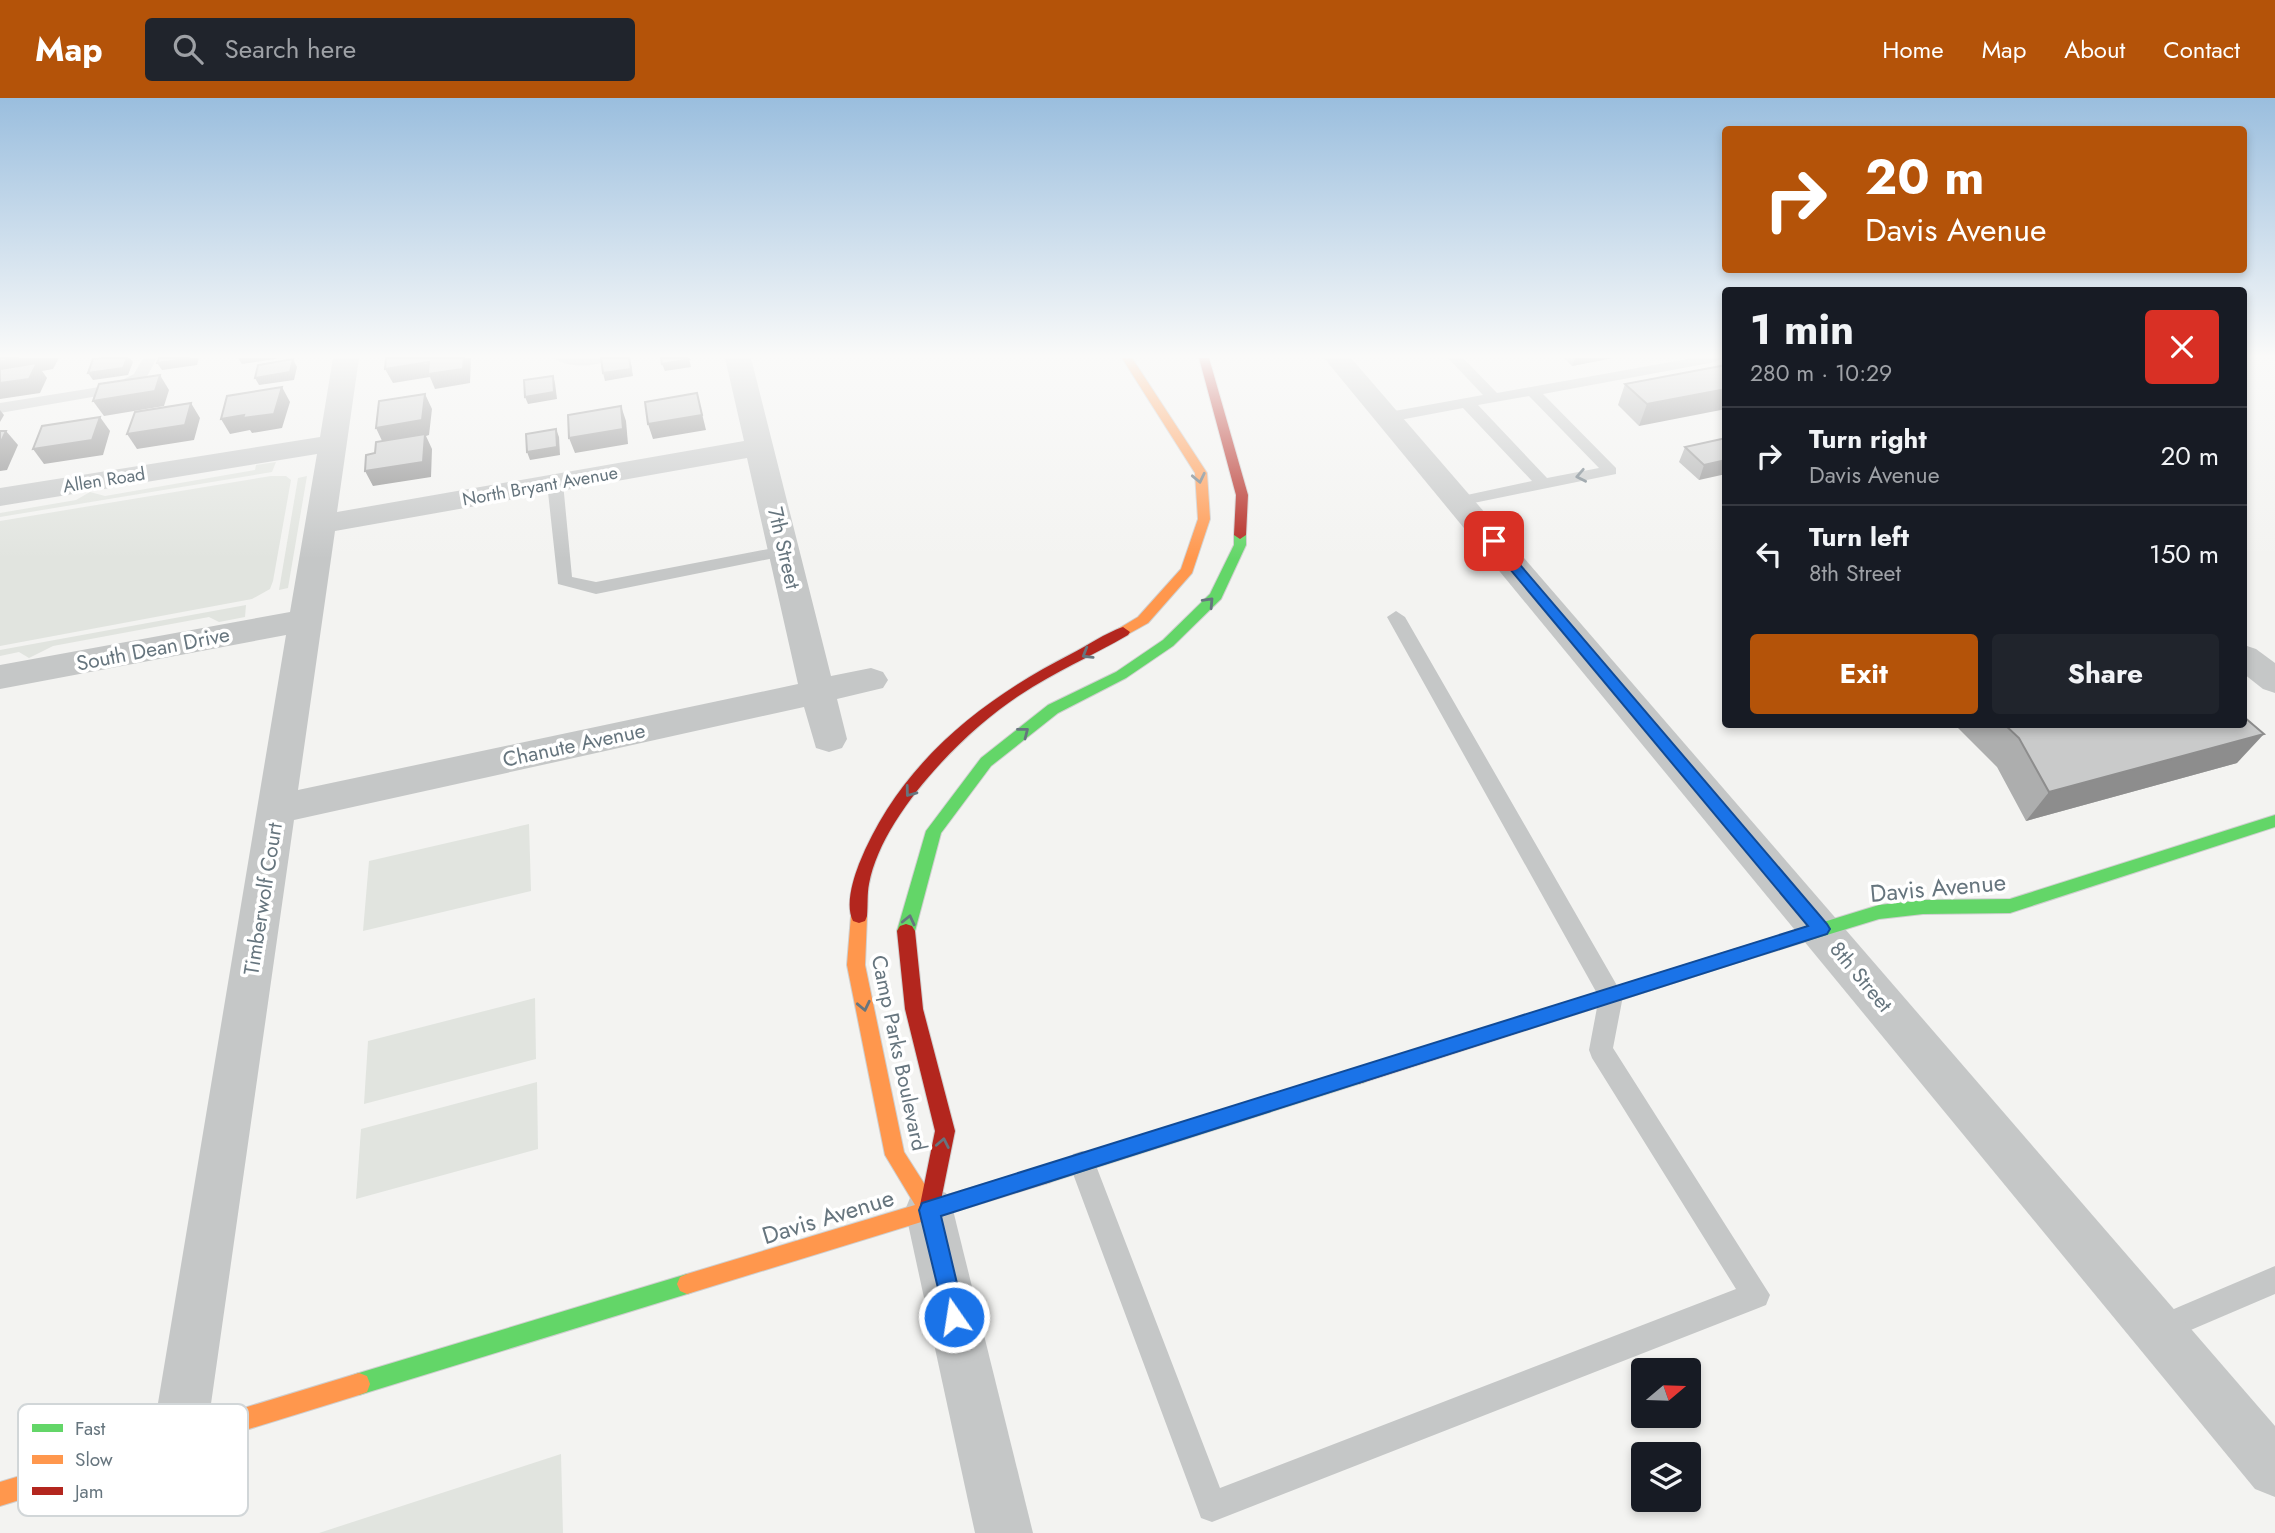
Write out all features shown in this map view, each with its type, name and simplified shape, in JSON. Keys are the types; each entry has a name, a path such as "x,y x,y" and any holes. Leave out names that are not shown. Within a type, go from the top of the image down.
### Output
{"street":[{"name":"Timberwolf Court","path":"184,1404 336,425"},
{"name":"7th Street","path":"755,425 829,739"},
{"name":"Camp Parks Boulevard","path":"929,1210 895,1155 858,978 856,965 861,880 890,820 947,744 1015,691 1079,659 1143,620 1186,570 1204,519 1201,473 1170,425"},
{"name":"Camp Parks Boulevard","path":"929,1210 945,1131 914,1009 906,928 934,831 986,762 1053,709 1121,675 1168,643 1216,596 1240,545 1242,495 1222,425"},
{"name":"8th Street","path":"1396,425 2275,1469"},
{"name":"Allen Road","path":"0,497 333,443"},
{"name":"North Bryant Avenue","path":"320,524 760,447"},
{"name":"South Dean Drive","path":"0,677 306,620"},
{"path":"2247,659 2275,681"},
{"name":"Chanute Avenue","path":"277,809 871,680"},
{"name":"Davis Avenue","path":"248,1418 1083,1163 1821,929 1879,912 2010,906 2275,821"},
{"path":"929,1210 1004,1533"},
{"name":"Davis Avenue","path":"0,1494 18,1488"}],"lane":[{"path":"1488,425 1543,484"},
{"path":"1459,501 1611,471 1566,425"},
{"path":"555,483 564,580 596,588 784,551"},
{"path":"1083,1163 1212,1507 1756,1295 1601,1050 1611,996 1396,617"},
{"path":"2158,1330 2275,1280"}],"shaded area":[{"path":"276,462 272,472 0,517 0,513 76,500 90,492 105,496 255,470 256,465"},
{"path":"271,476 286,476 291,480 270,589 252,599 0,646 0,521"},
{"path":"307,476 288,588 279,590 298,478"},
{"path":"246,605 245,617 219,622 209,617 53,646 29,658 19,652 0,656 0,650"},
{"path":"529,824 531,891 363,931 369,861"},
{"path":"535,998 536,1059 364,1104 368,1041"},
{"path":"537,1082 538,1149 356,1199 361,1129"},
{"path":"561,1454 563,1533 319,1533"}],"building":[{"path":"97,425 92,440 33,449 42,426"},
{"path":"130,425 185,425 185,425 127,434"},
{"path":"568,425 623,425 623,429 569,438"},
{"path":"556,429 557,447 527,452 526,434"},
{"path":"0,431 6,431 0,444"},
{"path":"425,434 423,462 365,471 366,455 375,453 376,442"},
{"path":"1722,439 1722,461 1704,465 1685,447"},
{"path":"2247,720 2264,734 2049,792 2019,738 2008,728 2247,728"}],"traffic: fast":[{"path":"906,931 934,831 986,762 1053,709 1121,675 1168,643 1216,596 1240,545 1240,535"},
{"path":"1739,955 1879,912 1923,907 2010,906 2275,821"},
{"path":"1044,1175 1358,1076"},
{"path":"359,1384 687,1284"}],"traffic: slow":[{"path":"1123,632 1143,620 1187,570 1204,519 1201,473 1170,425"},
{"path":"859,916 856,965 895,1155 929,1210"},
{"path":"687,1284 1044,1175"},
{"path":"248,1418 359,1384"},
{"path":"0,1494 18,1488"}],"traffic: jam":[{"path":"1223,425 1242,495 1240,535"},
{"path":"859,916 861,882 873,851 904,798 945,749 991,707 1015,691 1123,632"},
{"path":"906,931 914,1009 945,1131 929,1210"},
{"path":"1358,1076 1739,955"}],"route":[{"path":"954,1317 929,1210 1821,929 1494,541"}]}
